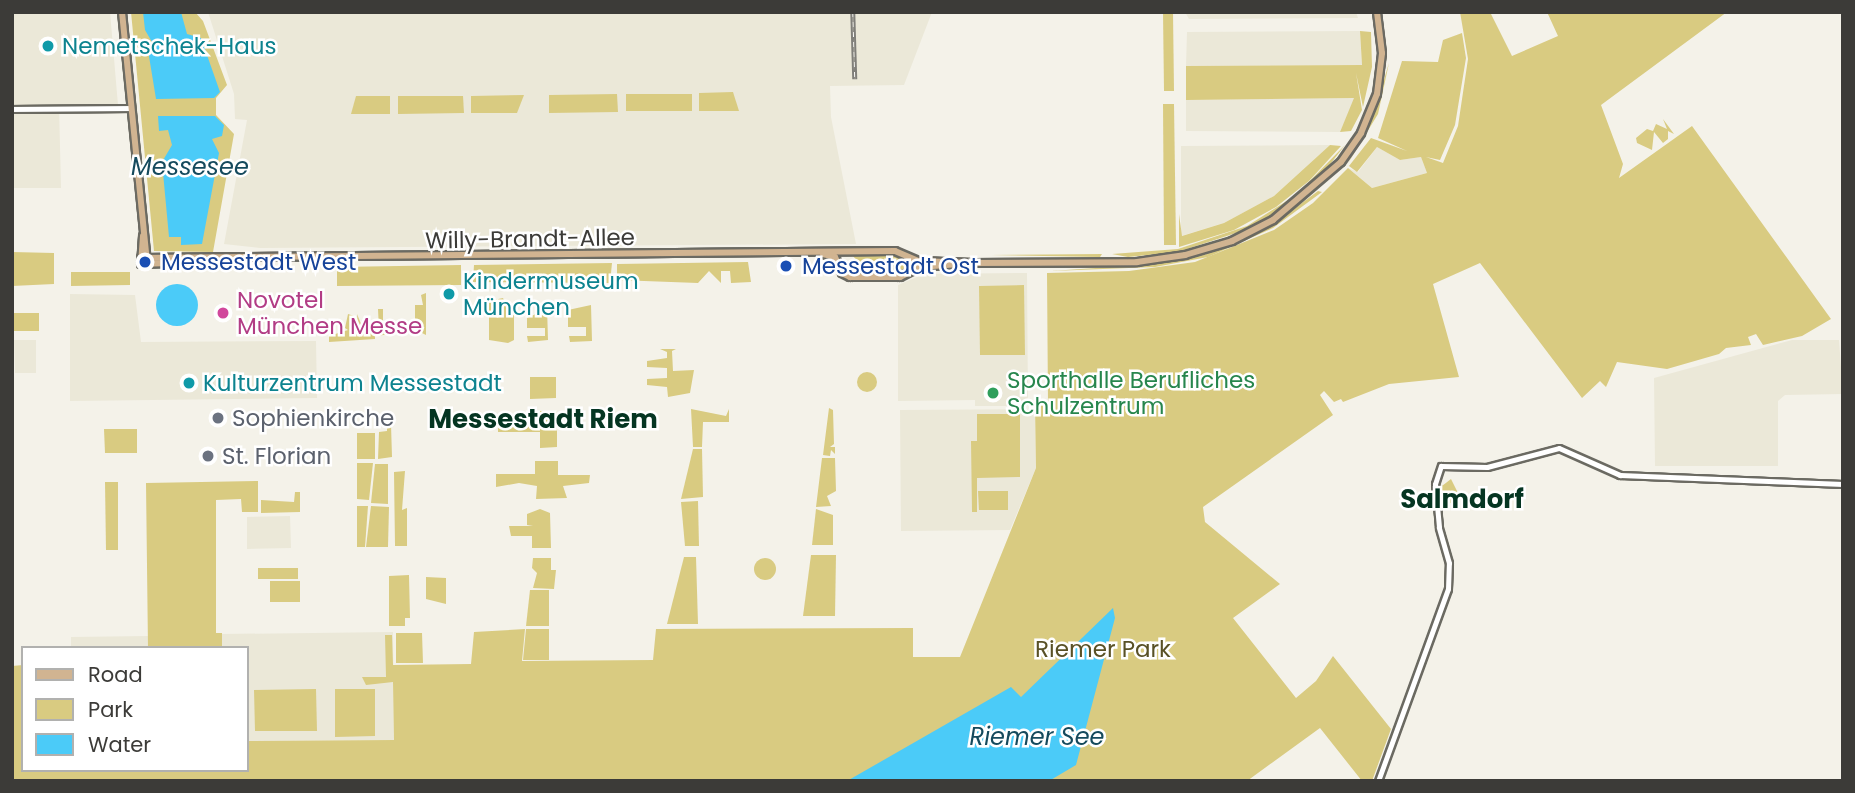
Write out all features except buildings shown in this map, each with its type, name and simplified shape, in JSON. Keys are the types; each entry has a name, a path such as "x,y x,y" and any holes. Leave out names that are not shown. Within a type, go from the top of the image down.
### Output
{"main road":[{"path":"122,12 131,108"},
{"path":"911,258 909,272 973,263 1162,259 1216,247 1273,220 1326,179 1368,119 1381,72 1377,12"},
{"name":"Willy-Brandt-Allee","path":"131,108 144,261 895,251 911,258 973,263"},
{"path":"838,262 848,251"},
{"name":"Willy-Brandt-Allee","path":"821,253 838,262 842,273 850,277 900,277 909,272"}],"street":[{"path":"12,109 131,108"},
{"path":"1378,781 1448,589 1449,563 1440,531 1435,484 1441,466 1487,467 1559,448 1620,475 1843,484"}],"shaded area":[{"path":"12,12 110,12 118,105 59,105 61,188 12,188"},
{"path":"208,12 932,12 904,85 830,86 831,117 856,244 260,248 224,244 247,120 235,119 234,94"},
{"path":"1185,12 1356,12 1358,18 1189,19"},
{"path":"1360,31 1362,65 1186,66 1187,32"},
{"path":"1355,98 1340,132 1186,131 1186,100"},
{"path":"1330,145 1274,196 1224,223 1181,236 1181,146"},
{"path":"1377,147 1400,160 1421,157 1427,173 1372,188 1348,168 1358,172"},
{"path":"1027,273 1028,406 975,406 975,400 898,401 898,285 924,274"},
{"path":"70,294 135,295 141,342 316,341 317,398 70,401"},
{"path":"14,340 36,340 36,373 15,373"},
{"path":"1792,340 1839,340 1843,394 1785,395 1778,401 1778,466 1655,466 1654,378"},
{"path":"1035,409 1036,468 1010,530 901,531 900,410"},
{"path":"290,516 291,548 247,549 247,517"},
{"path":"393,632 394,740 248,741 248,646 222,646 222,634"},
{"path":"148,636 148,646 71,646 71,637"}],"green space":[{"path":"131,12 195,12 203,21 227,85 216,98 216,115 234,134 213,252 154,251"},
{"path":"1163,12 1173,12 1174,91 1164,91"},
{"name":"Riemer Park","path":"1460,12 1490,12 1512,56 1558,36 1547,12 1727,12 1601,105 1623,164 1619,178 1692,126 1831,319 1802,336 1763,345 1756,334 1748,337 1751,345 1726,348 1719,354 1667,369 1617,362 1606,387 1600,381 1582,398 1480,263 1433,284 1459,377 1389,384 1343,402 1341,399 1334,402 1324,391 1320,395 1333,415 1203,507 1205,522 1280,584 1233,618 1296,698 1316,681 1333,656 1391,729 1372,781 1362,781 1320,728 1247,781 12,781 12,666 21,665 21,772 248,772 248,741 394,740 393,682 366,685 362,677 386,677 385,635 392,635 393,665 471,664 474,632 525,629 522,661 653,660 656,629 913,628 913,657 960,657 1036,468 1035,406 1048,405 1047,273 1129,271 1195,262 1274,230 1313,203 1348,168 1372,188 1427,173 1421,157 1400,160 1377,147 1357,172 1349,166 1371,138 1407,151 1378,138 1402,61 1438,62 1443,40 1462,33 1466,58 1455,125 1440,160 1426,157 1443,163 1458,126 1468,59"},
{"path":"1360,31 1371,32 1372,67 1363,107 1356,73 1362,110 1351,131 1340,132 1354,98 1186,100 1186,66 1362,65"},
{"path":"1389,63 1378,114 1347,165 1371,122"},
{"path":"733,92 739,111 699,111 699,93"},
{"path":"617,94 618,112 549,113 549,95"},
{"path":"626,94 692,94 692,111 626,111"},
{"path":"524,95 517,113 471,113 471,96"},
{"path":"356,96 390,96 390,114 351,114"},
{"path":"398,96 463,96 464,113 398,114"},
{"path":"1163,104 1174,104 1176,245 1164,245"},
{"path":"1663,119 1674,134 1668,131 1668,139 1663,143 1654,132 1652,150 1637,143 1636,138 1647,129 1653,131 1656,124 1667,129"},
{"path":"1330,145 1341,146 1309,181 1276,207 1234,230 1179,247 1179,214 1182,236 1224,223 1274,196"},
{"path":"1345,145 1318,180 1285,207 1248,229 1178,252 1128,257 1112,254 1178,249 1247,226 1296,195"},
{"path":"1318,191 1322,192 1273,228 1208,257 1155,267 1051,271 1155,264 1207,254 1272,225"},
{"path":"12,252 54,253 54,284 12,286"},
{"path":"1102,254 1100,257 991,255"},
{"path":"852,255 900,255 908,266 898,274 853,274 861,265"},
{"path":"748,262 751,282 731,283 730,271 721,271 721,283 709,271 698,283 617,280 617,264"},
{"path":"612,263 610,283 473,282 474,265"},
{"path":"461,265 461,285 337,286 337,267"},
{"path":"71,272 130,272 130,285 71,286"},
{"path":"1024,285 1025,355 980,355 979,286"},
{"path":"426,293 426,335 418,331 375,336 375,339 329,342 329,336 348,330 345,328 348,314 354,316 351,330 358,329 357,314 364,331 379,330 378,309 383,309 383,332 415,331 415,305 423,305 421,295"},
{"path":"503,298 508,310 514,308 514,340 508,343 489,340 489,301"},
{"path":"539,304 547,306 548,340 528,342 527,336 545,336 545,328 527,328 527,318 538,313 542,316"},
{"path":"591,305 592,341 570,342 569,336 586,336 586,327 568,327 568,310"},
{"path":"12,313 39,313 39,331 12,331"},
{"path":"660,349 676,349 672,351 673,371 694,370 690,393 668,397 667,387 647,385 647,379 667,378 667,368 647,367 647,361 667,358 667,352"},
{"path":"867,372 874,375 877,382 874,389 867,392 860,389 857,382 860,375"},
{"path":"530,377 556,377 556,398 530,399"},
{"path":"829,408 833,410 834,444 830,447 835,447 835,454 831,450 830,456 823,455"},
{"path":"691,409 726,416 729,409 729,422 703,422 702,447 693,447"},
{"path":"538,411 557,411 557,447 540,448 540,432 498,432 498,422 537,422"},
{"path":"977,414 1020,414 1020,477 977,478 977,512 972,512 971,441 977,441"},
{"path":"387,424 391,424 392,457 378,459 379,432 387,431"},
{"path":"104,429 137,429 137,453 105,453"},
{"path":"357,433 375,433 375,459 357,459"},
{"path":"693,449 702,449 703,497 681,499"},
{"path":"822,458 835,458 836,491 827,496 831,506 816,507"},
{"path":"535,461 558,461 558,475 590,475 589,483 563,486 567,498 536,499 537,486 519,483 496,487 496,474 535,474"},
{"path":"357,463 373,463 369,500 357,499"},
{"path":"375,464 388,464 388,504 371,503"},
{"path":"405,471 402,510 407,508 407,546 395,546 394,472"},
{"path":"1451,479 1461,499 1440,507 1438,489"},
{"path":"258,481 258,512 242,512 241,499 216,500 216,633 222,633 222,646 148,646 146,483"},
{"path":"105,482 118,482 118,550 106,550"},
{"path":"978,491 1008,491 1008,510 979,510"},
{"path":"295,492 300,492 300,512 261,513 261,500 294,502"},
{"path":"698,501 699,546 685,546 681,502"},
{"path":"357,506 368,506 365,547 357,547"},
{"path":"371,506 389,507 388,547 366,547"},
{"path":"540,509 550,513 551,548 532,548 532,536 511,536 509,526 533,526 527,525 527,514"},
{"path":"816,509 833,515 833,545 812,545"},
{"path":"811,555 836,555 835,616 803,616"},
{"path":"684,557 696,557 698,624 667,624"},
{"path":"533,558 551,558 551,570 556,570 554,589 533,588 537,573 532,568"},
{"path":"765,558 773,561 776,569 773,577 765,580 757,577 754,569 757,561"},
{"path":"258,568 298,568 298,579 258,579"},
{"path":"409,575 410,618 405,618 405,626 389,626 389,576"},
{"path":"426,577 446,578 446,604 426,599"},
{"path":"270,581 300,581 300,602 270,602"},
{"path":"530,590 549,590 549,626 526,626"},
{"path":"526,629 549,629 549,660 523,660"},
{"path":"396,633 422,633 423,663 396,663"},
{"path":"316,689 317,731 255,731 254,690"},
{"path":"335,689 375,689 375,736 335,737"}],"water":[{"name":"Messesee","path":"143,12 181,12 187,34 201,38 220,92 214,98 156,99 147,44 152,42 145,30"},
{"name":"Messesee","path":"158,116 215,116 224,125 222,136 212,139 219,153 202,244 181,245 181,237 169,237 162,162 172,145 168,130 159,131"},
{"path":"177,284 192,290 198,305 192,320 177,326 162,320 156,305 162,290"},
{"name":"Riemer See","path":"1113,608 1115,618 1076,765 1049,781 847,781 1011,687 1021,697"}],"railway":[{"path":"853,12 855,79"}],"place":[{"name":"Nemetschek-Haus","path":"48,46"},
{"name":"Messestadt West","path":"145,262"},
{"name":"Messestadt Ost","path":"786,266"},
{"name":"Kindermuseum München","path":"449,294"},
{"name":"Novotel München Messe","path":"223,313"},
{"name":"Kulturzentrum Messestadt","path":"189,383"},
{"name":"Sporthalle Berufliches Schulzentrum","path":"993,393"},
{"name":"Sophienkirche","path":"218,418"},
{"name":"St. Florian","path":"208,456"}],"district":[{"name":"Messestadt Riem","path":"543,420"},
{"name":"Salmdorf","path":"1462,500"}]}
